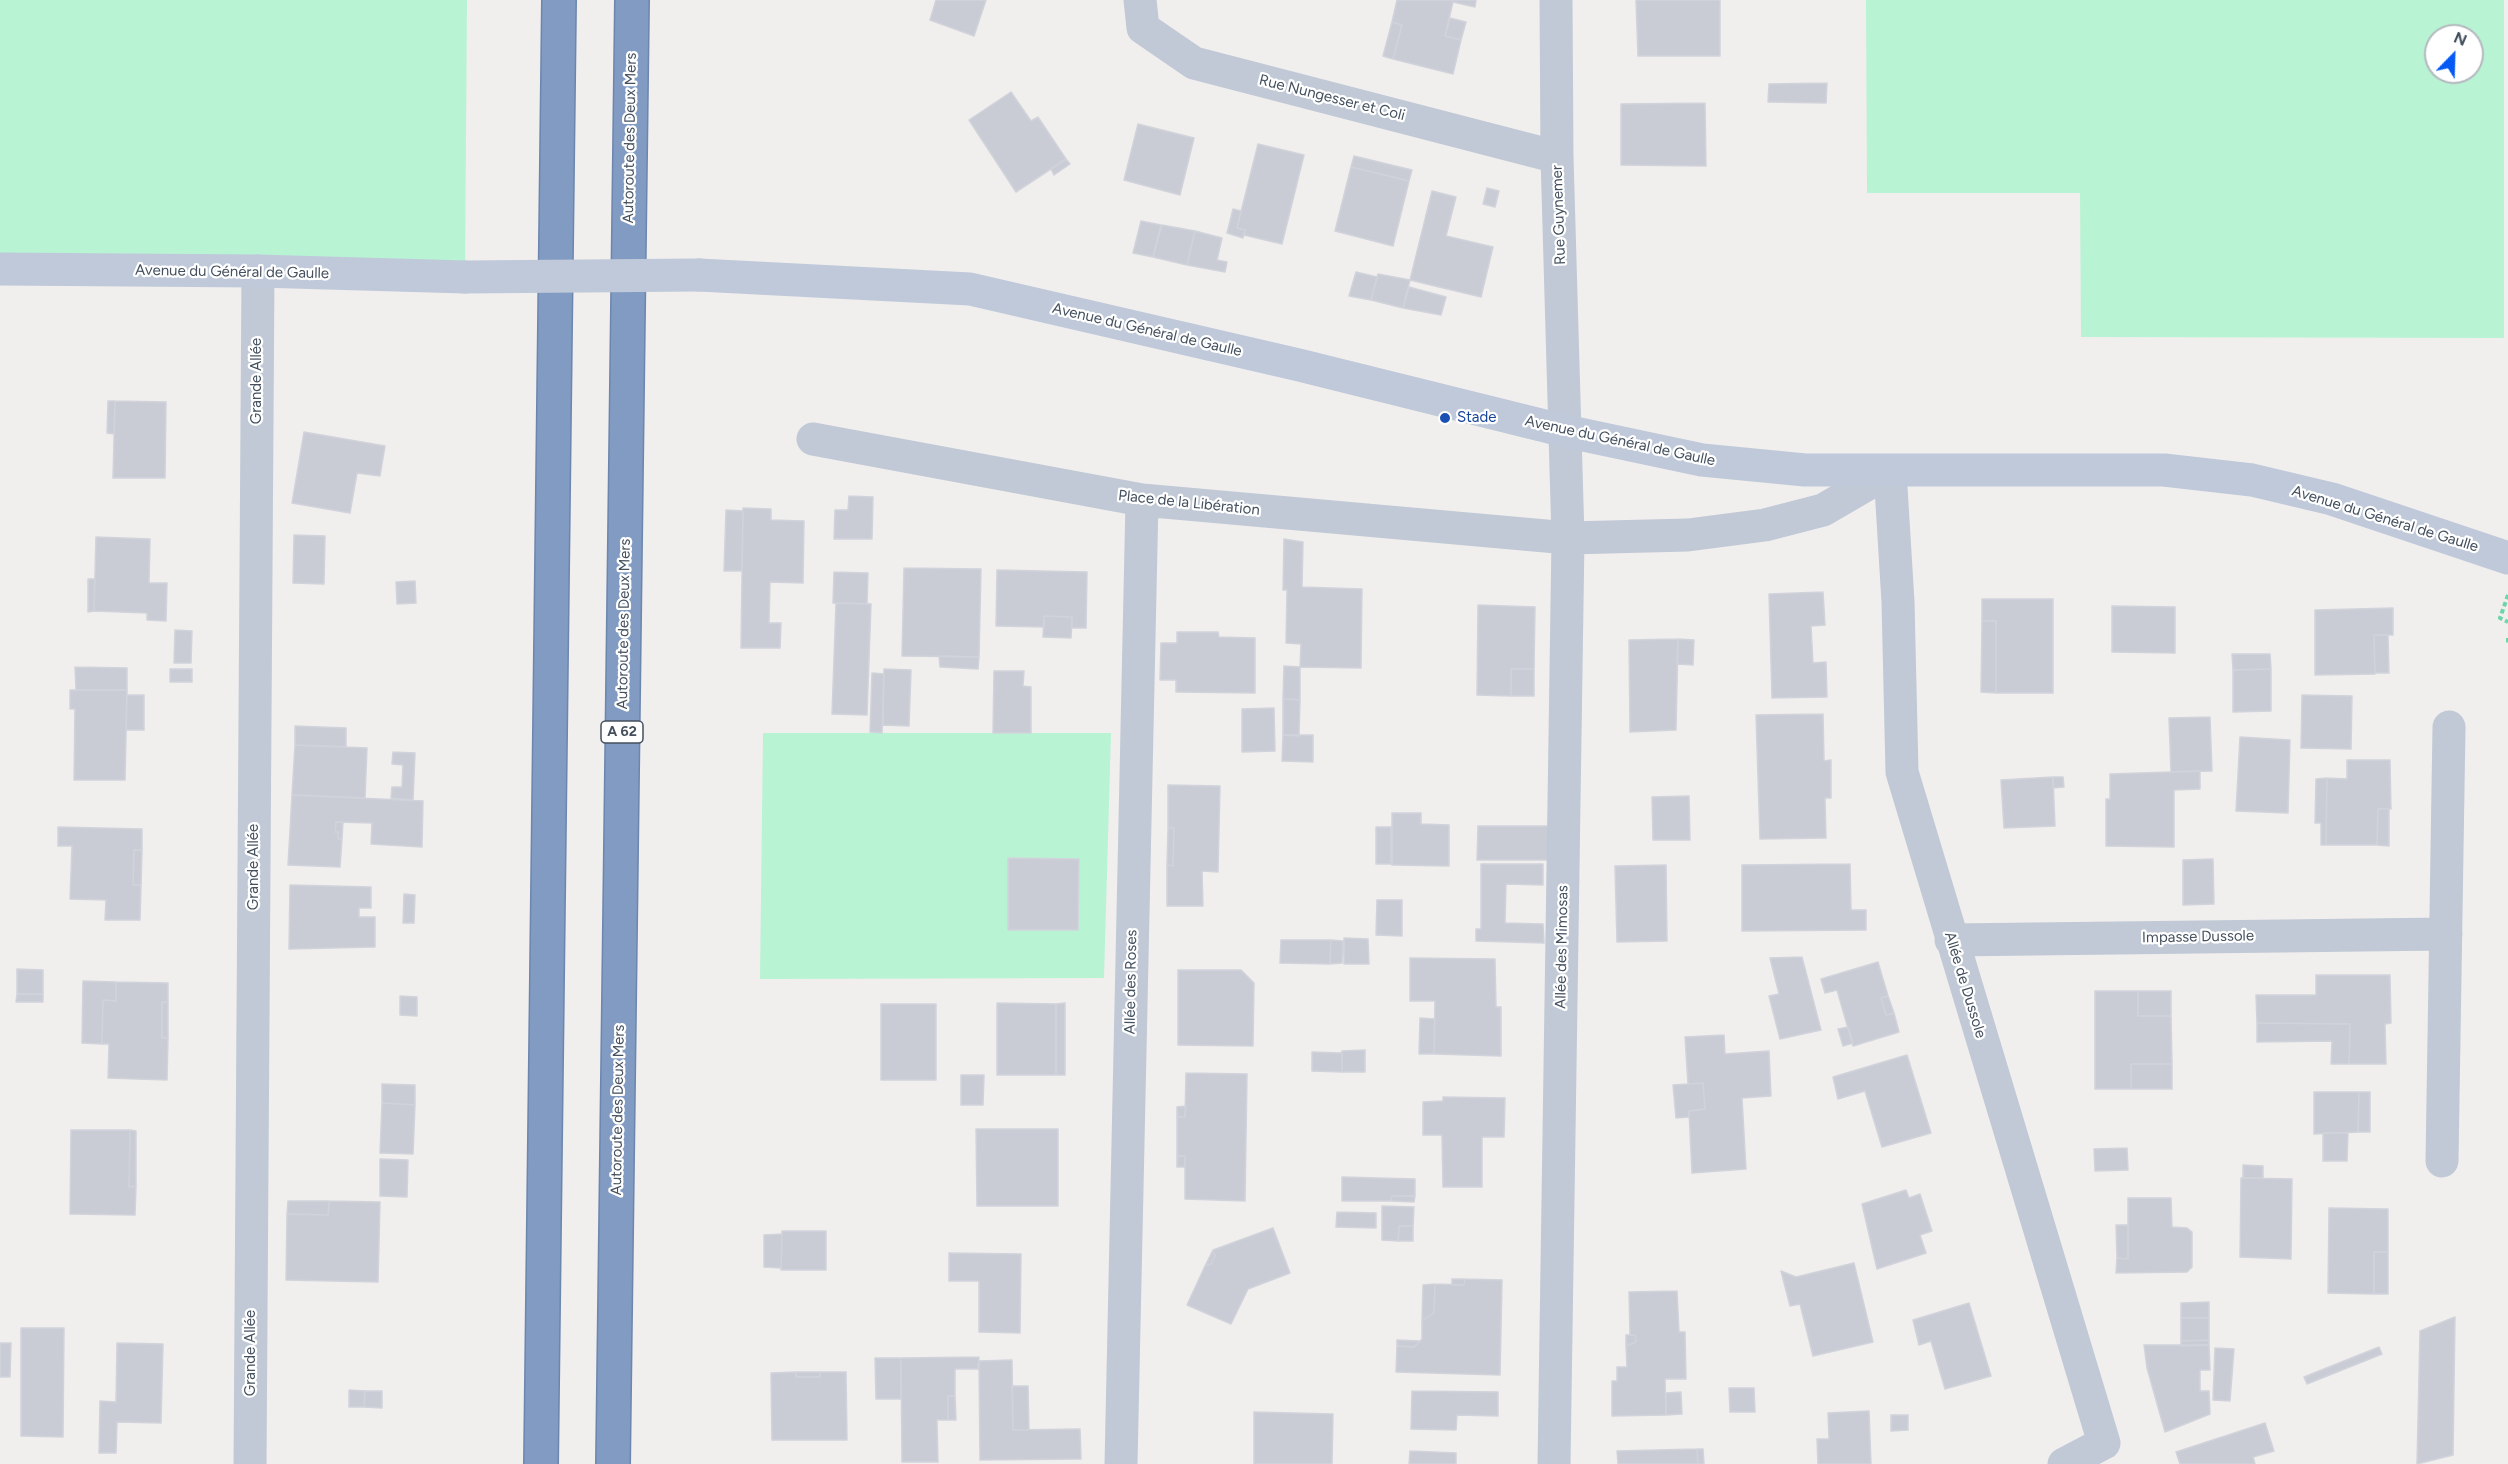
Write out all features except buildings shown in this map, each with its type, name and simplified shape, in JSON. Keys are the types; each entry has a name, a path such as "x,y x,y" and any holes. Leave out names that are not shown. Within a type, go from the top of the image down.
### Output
{"highway":[{"path":"541,1464 559,0"},
{"name":"Autoroute des Deux Mers","path":"613,1464 632,0"}],"street":[{"name":"Rue Nungesser et Coli","path":"1140,0 1143,28 1194,63 1557,157"},
{"name":"Rue Guynemer","path":"1556,0 1557,157 1565,431"},
{"name":"Avenue du Général de Gaulle","path":"0,269 258,271 465,277 699,275 970,289 1287,362 1565,431 1702,460 1805,470 2164,470 2252,480 2332,500 2508,558"},
{"name":"Grande Allée","path":"250,1464 258,271"},
{"name":"Allée des Mimosas","path":"1554,1464 1568,538 1565,431"},
{"name":"Place de la Libération","path":"813,439 1142,500 1568,538 1688,536 1765,525 1823,510 1890,471"},
{"name":"Allée de Dussole","path":"1890,471 1898,602 1902,772 2107,1453 2064,1464"},
{"name":"Allée des Roses","path":"1120,1464 1142,500"},
{"path":"2442,1161 2449,727"},
{"name":"Impasse Dussole","path":"1951,940 2446,934"}],"path":[{"path":"2508,595 2500,618 2508,622"},
{"path":"2508,638 2508,644"}],"green space":[{"path":"0,0 467,0 465,277 0,269"},
{"path":"1866,0 2504,0 2504,338 2081,337 2080,193 1867,193"},
{"path":"763,733 1111,733 1104,978 760,979"}],"place":[{"name":"Stade","path":"1445,418"}]}
